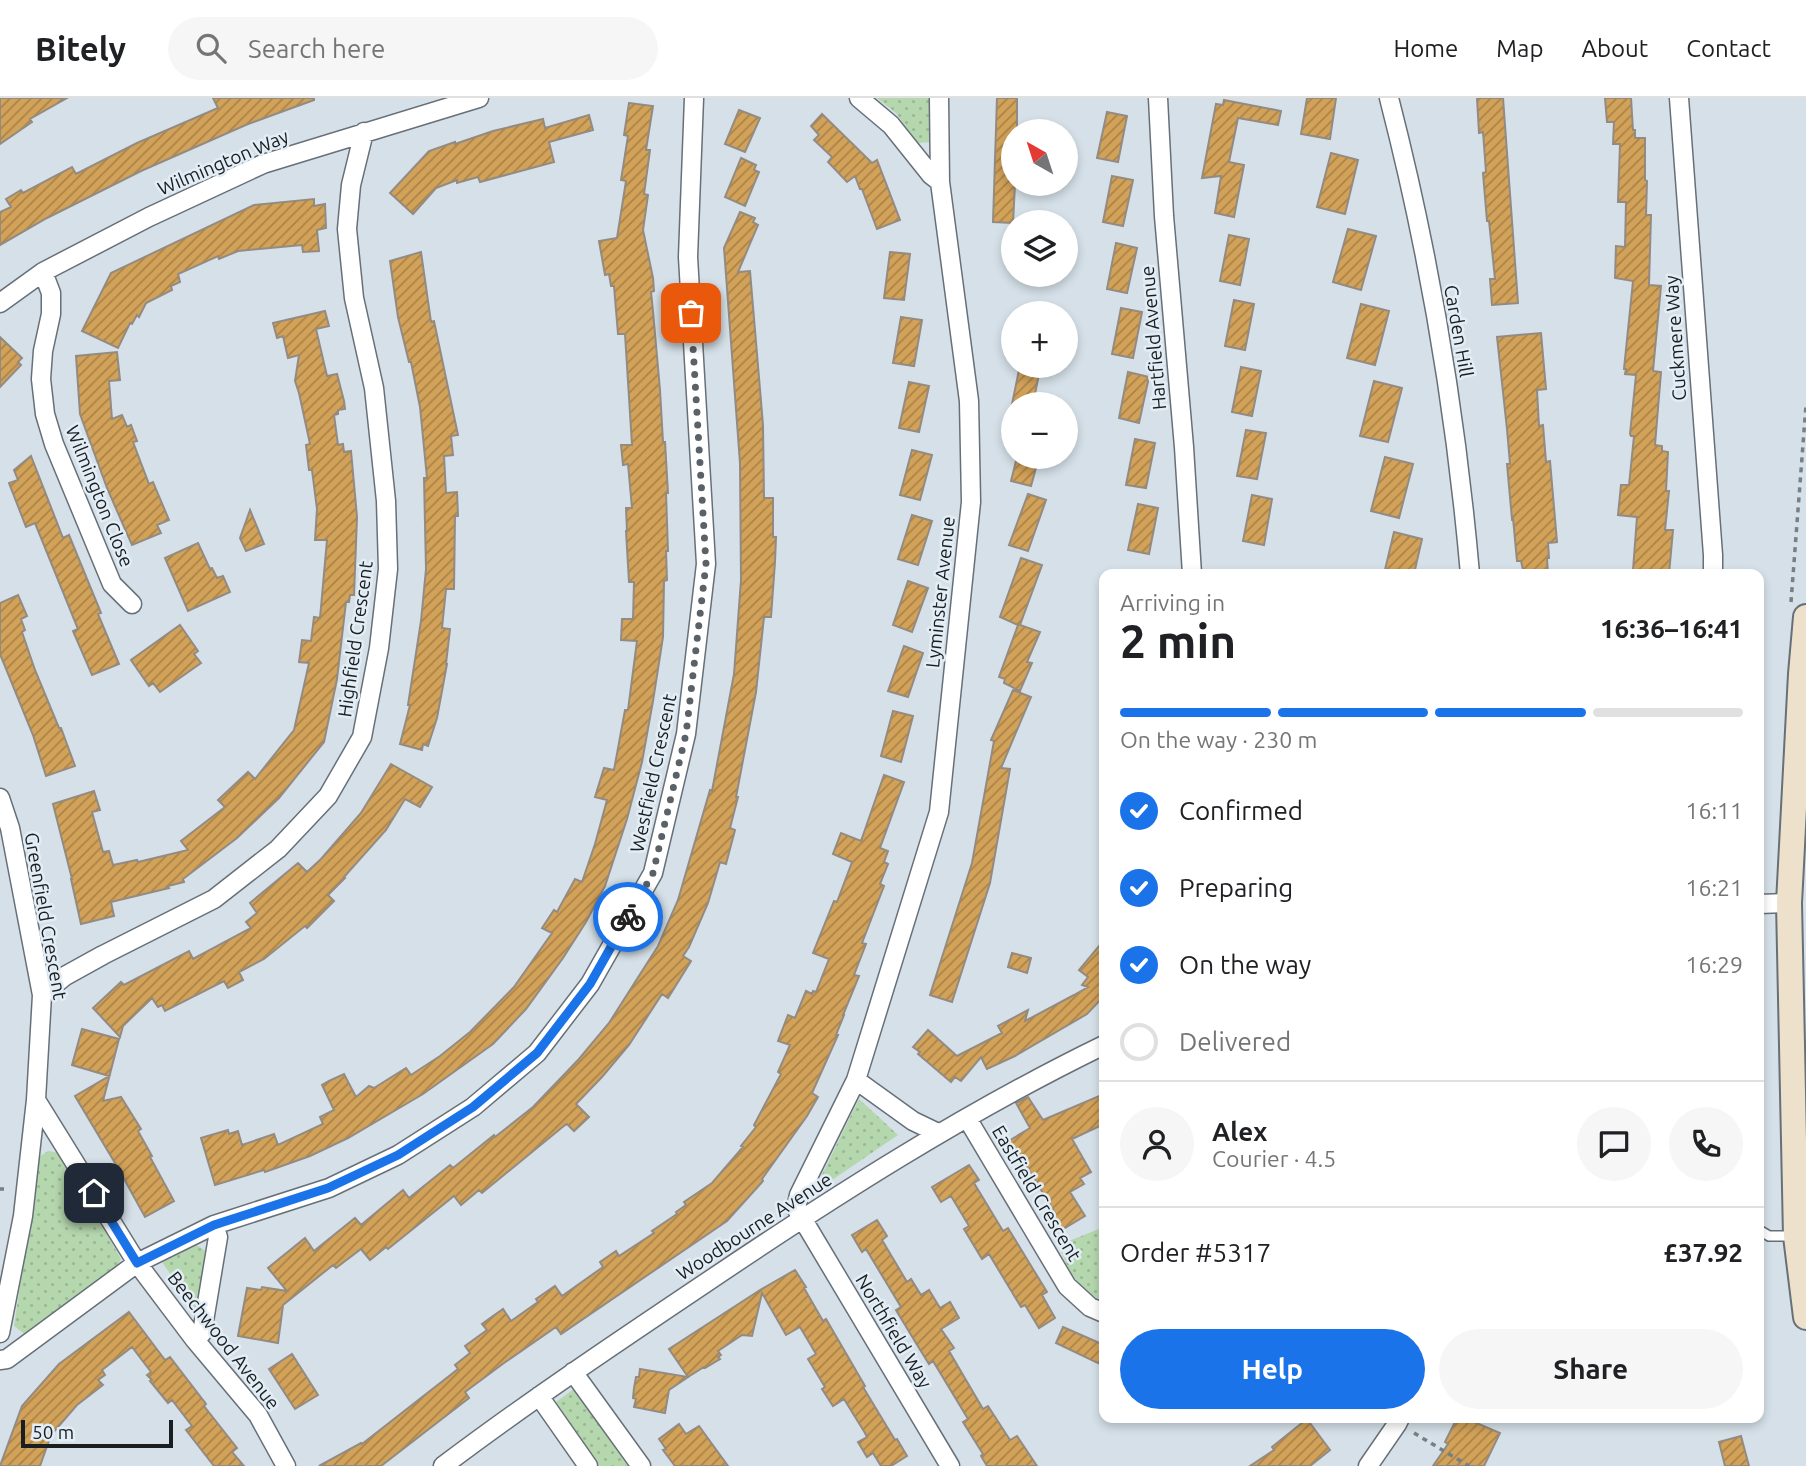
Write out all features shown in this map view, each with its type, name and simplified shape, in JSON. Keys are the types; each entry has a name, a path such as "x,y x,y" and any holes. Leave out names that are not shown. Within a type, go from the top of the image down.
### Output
{"street":[{"name":"Wilmington Way","path":"0,303 43,272 149,217 264,164 479,98"},
{"name":"Westfield Crescent","path":"0,1360 7,1359 137,1263 214,1225 328,1188 398,1155 473,1107 537,1053 583,994 653,873 686,734 706,564 688,257 694,98"},
{"path":"859,98 891,125 931,175 940,182"},
{"name":"Lyminster Avenue","path":"801,1218 796,1208 799,1195 856,1080 939,812 971,502 969,401 940,182 939,98"},
{"name":"Hartfield Avenue","path":"1158,98 1164,216 1192,569"},
{"name":"Carden Hill","path":"1389,98 1422,244 1442,354 1461,484 1470,569"},
{"name":"Cuckmere Way","path":"1679,98 1713,569"},
{"name":"Highfield Crescent","path":"42,995 65,976 103,954 214,899 278,849 328,796 362,737 379,648 388,569 386,501 374,388 354,298 346,229 351,185 364,132"},
{"name":"Wilmington Close","path":"43,272 51,293 51,314 43,351 41,379 45,414 54,444 112,584 132,604"},
{"path":"1806,617 1801,674 1793,887 1796,1236 1806,1317"},
{"name":"Greenfield Crescent","path":"0,798 10,828 42,995 36,1100 23,1216 0,1333"},
{"path":"1764,902 1793,887"},
{"name":"Woodbourne Avenue","path":"443,1466 538,1396 801,1218 938,1133 1099,1047"},
{"path":"856,1080 913,1121 938,1133"},
{"name":"Beechwood Avenue","path":"36,1100 137,1263 195,1340 258,1415 286,1466"},
{"name":"Eastfield Crescent","path":"967,1118 1068,1286 1090,1307 1099,1311"},
{"name":"Northfield Way","path":"801,1218 950,1466"},
{"path":"195,1340 202,1333 218,1237 214,1225"},
{"path":"573,1372 641,1466"},
{"path":"538,1396 588,1466"},
{"path":"1368,1466 1398,1423"}],"lane":[{"path":"1764,1233 1769,1236 1796,1236"}],"path":[{"path":"1402,1423 1469,1466"}],"green space":[{"path":"877,98 930,98 931,142 918,143 896,113"},
{"path":"859,1099 898,1135 813,1193"},
{"path":"48,1151 60,1153 121,1259 116,1269 26,1335 14,1326 39,1157"},
{"path":"1099,1229 1099,1299 1075,1279 1059,1245"},
{"path":"197,1245 207,1252 197,1313 162,1262"},
{"path":"574,1389 628,1466 600,1466 556,1402"}],"building":[{"path":"0,98 67,98 30,119 32,122 0,144"},
{"path":"213,98 314,100 248,124 141,171 0,245 0,212 11,207 6,199 72,167 76,174 137,143 218,108"},
{"path":"997,98 1017,98 1017,119 1001,119 1001,196 1014,196 1014,210 1001,210 1001,222 993,222"},
{"path":"1307,98 1336,98 1330,139 1301,134"},
{"path":"1477,98 1503,98 1518,303 1492,305 1490,279 1495,279 1483,173 1486,172 1483,132 1479,133"},
{"path":"1605,98 1631,98 1635,138 1645,138 1646,215 1651,215 1649,285 1661,286 1653,371 1661,372 1655,445 1662,446 1662,451 1668,452 1666,491 1669,491 1665,530 1673,530 1669,569 1633,569 1637,517 1618,515 1621,485 1629,485 1634,436 1630,434 1636,375 1625,374 1624,369 1633,281 1615,278 1616,246 1625,247 1626,202 1618,202 1620,144 1613,144 1614,122 1607,122"},
{"path":"1224,100 1281,111 1278,125 1238,118 1229,162 1244,165 1234,217 1215,213 1221,176 1202,178 1216,104 1223,105"},
{"path":"629,103 653,106 646,150 650,150 644,194 648,195 643,230 653,278 654,291 651,292 668,493 668,551 667,580 664,581 663,637 642,762 605,886 563,958 526,1009 493,1044 423,1094 348,1138 310,1156 265,1172 264,1170 215,1185 201,1138 228,1130 229,1134 238,1131 242,1145 274,1134 278,1145 323,1124 320,1117 334,1110 322,1085 329,1081 344,1074 356,1097 369,1086 374,1088 406,1068 411,1075 440,1056 470,1032 514,987 552,933 542,928 554,910 557,912 575,879 582,882 607,800 595,797 604,768 614,770 625,710 628,710 637,641 621,640 622,619 633,619 634,582 629,582 626,531 626,508 632,508 628,464 623,465 621,445 632,445 625,334 618,334 614,286 611,286 609,274 605,275 599,241 617,238 626,181 621,180 628,136 624,135"},
{"path":"739,110 760,118 745,152 725,144"},
{"path":"1107,112 1127,116 1118,162 1097,158"},
{"path":"822,114 872,163 877,160 900,220 877,229 855,176 847,182 828,162 832,157 814,140 819,135 811,126"},
{"path":"589,115 593,130 549,142 554,162 480,182 478,177 457,183 457,180 436,188 413,214 390,193 429,151 543,119 545,128"},
{"path":"1331,153 1358,160 1345,214 1317,207"},
{"path":"741,158 756,165 754,170 759,172 745,206 725,197"},
{"path":"1112,176 1133,180 1123,226 1103,222"},
{"path":"314,199 314,206 325,204 326,228 317,230 319,251 303,252 302,245 238,251 219,259 218,256 178,274 180,282 171,286 172,290 146,303 139,317 137,315 132,324 130,323 118,348 82,331 111,273 254,205"},
{"path":"740,212 755,218 753,222 758,225 738,272 750,271 763,425 764,498 773,498 775,562 771,617 764,617 756,692 730,828 735,830 726,864 720,862 708,903 683,956 691,961 668,998 662,994 629,1045 576,1104 589,1117 574,1131 565,1125 482,1193 479,1190 461,1205 454,1196 388,1249 386,1247 370,1260 361,1249 336,1268 333,1265 283,1305 278,1343 238,1336 247,1288 261,1290 262,1287 287,1291 268,1268 305,1238 314,1251 355,1218 361,1225 403,1190 409,1198 450,1165 453,1168 533,1107 609,1023 658,946 678,900 710,790 712,791 734,674 741,580 740,463 724,248"},
{"path":"1348,229 1376,236 1361,290 1333,282"},
{"path":"1229,235 1249,239 1240,285 1220,281"},
{"path":"1116,243 1137,248 1127,293 1107,289"},
{"path":"421,252 431,322 434,321 458,435 451,436 453,455 444,456 446,493 457,492 458,516 455,516 454,589 446,589 442,628 450,629 447,664 437,718 428,746 423,744 422,750 400,744 410,705 421,621 426,569 424,478 427,478 420,407 398,317 390,261"},
{"path":"890,252 910,254 904,300 884,298"},
{"path":"1234,300 1254,304 1245,350 1225,346"},
{"path":"1361,304 1389,311 1375,365 1347,358"},
{"path":"1121,308 1142,312 1133,358 1112,354"},
{"path":"325,311 329,326 316,329 327,376 337,374 344,401 345,409 338,410 338,414 334,415 338,445 343,444 344,452 351,451 357,517 354,595 350,595 349,602 346,602 337,679 324,742 279,798 237,838 183,879 184,882 111,902 114,916 81,924 53,804 94,791 100,810 92,812 103,852 109,851 113,865 188,850 181,841 225,807 218,800 248,772 255,779 294,730 309,663 299,662 302,640 311,641 314,617 320,618 327,540 315,540 317,509 306,445 310,444 295,381 299,355 288,358 283,336 277,338 273,323"},
{"path":"901,317 922,320 914,366 893,363"},
{"path":"1541,333 1546,389 1537,390 1539,426 1543,425 1546,462 1550,461 1557,542 1548,543 1548,569 1523,569 1521,561 1517,561 1497,337"},
{"path":"0,337 22,358 18,362 21,365 0,387"},
{"path":"117,352 120,380 109,381 112,419 122,415 127,427 131,425 137,441 133,442 149,484 153,482 169,520 157,525 161,533 132,545 107,488 80,414 76,356"},
{"path":"1241,367 1261,371 1252,416 1232,412"},
{"path":"1128,372 1149,377 1139,423 1119,418"},
{"path":"1017,378 1038,378 1035,392 1014,392"},
{"path":"1374,381 1402,388 1388,442 1360,436"},
{"path":"909,382 929,386 919,432 899,428"},
{"path":"1246,430 1266,433 1257,479 1237,476"},
{"path":"1135,439 1155,443 1146,488 1126,485"},
{"path":"912,450 932,455 920,500 900,495"},
{"path":"31,456 63,538 69,535 119,664 92,675 73,631 78,629 35,523 26,527 9,483 18,480 14,470"},
{"path":"1385,457 1413,464 1399,518 1371,511"},
{"path":"1014,469 1036,469 1031,486 1011,481"},
{"path":"1028,494 1046,500 1028,551 1009,545"},
{"path":"1252,495 1272,499 1264,545 1243,541"},
{"path":"1138,504 1158,508 1149,554 1128,550"},
{"path":"250,510 264,544 246,551 240,538"},
{"path":"912,515 932,521 918,565 898,559"},
{"path":"1394,532 1422,539 1415,569 1385,569"},
{"path":"198,543 210,569 212,568 217,578 223,576 230,592 188,611 165,558"},
{"path":"1021,558 1042,565 1020,625 1040,632 1027,662 1032,663 1020,691 1004,683 1005,679 999,677 1018,625 1000,617"},
{"path":"908,581 928,588 912,632 893,625"},
{"path":"18,595 27,616 21,619 25,630 22,632 75,766 46,776 33,735 0,654 0,603"},
{"path":"180,625 198,651 194,654 201,663 160,692 153,683 149,686 131,660"},
{"path":"904,646 923,653 908,697 888,691"},
{"path":"1013,690 1031,697 1001,768 1010,769 990,883 952,1002 930,995 972,863 994,741 991,740"},
{"path":"893,711 913,716 901,762 881,756"},
{"path":"391,764 432,787 420,807 405,799 386,830 328,895 334,901 307,928 305,926 264,959 239,972 243,980 228,988 224,981 165,1011 162,1005 158,1007 152,998 123,1026 120,1037 93,1008 121,982 124,985 189,951 193,959 251,928 246,922 257,913 250,903 298,863 307,872 321,859 361,813"},
{"path":"884,775 904,782 880,848 888,851 884,862 888,864 880,884 884,886 862,943 866,944 854,975 859,976 838,1035 812,1093 818,1097 763,1181 727,1221 561,1334 556,1327 504,1363 465,1392 469,1398 381,1466 319,1466 362,1444 458,1369 455,1365 470,1353 465,1346 487,1330 482,1324 503,1309 511,1321 555,1286 562,1296 603,1267 600,1262 616,1251 619,1256 654,1233 652,1231 686,1205 684,1202 712,1183 743,1147 741,1146 756,1127 754,1125 781,1074 778,1072 790,1045 778,1041 788,1015 795,1018 806,991 812,994 813,991 816,992 829,959 813,953 852,862 833,854 841,833 861,841"},
{"path":"1099,946 1099,1001 1087,1014 1015,1056 987,1069 981,1057 961,1081 955,1077 951,1082 913,1047 928,1030 957,1056 1002,1033 998,1026 1028,1010 1025,1021 1088,987 1082,985 1088,977 1079,970"},
{"path":"1012,953 1031,958 1027,973 1008,967"},
{"path":"82,1029 119,1039 103,1101 121,1097 141,1129 138,1131 174,1201 145,1217 75,1096 109,1076 72,1065"},
{"path":"1099,1096 1099,1126 1072,1139 1091,1172 1080,1178 1084,1184 1070,1192 1085,1216 1060,1231 1050,1216 1055,1213 1020,1155 1017,1158 1007,1142 1030,1128 1016,1103 1028,1097 1043,1120"},
{"path":"969,1165 979,1180 974,1183 1003,1231 1008,1228 1047,1292 1042,1295 1055,1318 1039,1328 1025,1305 1021,1307 989,1254 982,1259 964,1229 969,1226 951,1196 941,1202 932,1187"},
{"path":"877,1220 887,1236 882,1240 907,1282 911,1279 921,1295 929,1290 940,1308 950,1302 959,1318 941,1329 954,1348 949,1351 983,1409 988,1406 1010,1440 1017,1436 1037,1466 987,1466 981,1456 983,1454 963,1422 968,1419 933,1361 929,1364 896,1310 901,1307 866,1249 862,1252 852,1235"},
{"path":"795,1270 823,1321 826,1319 865,1386 863,1387 907,1456 891,1466 881,1466 873,1453 867,1457 858,1442 867,1437 865,1433 844,1399 833,1406 822,1389 825,1387 808,1359 816,1354 800,1327 786,1335 762,1293 752,1336 742,1335 718,1351 720,1359 688,1377 669,1349"},
{"path":"129,1312 165,1360 170,1357 206,1404 204,1406 237,1448 232,1452 244,1466 214,1466 186,1430 192,1426 172,1400 168,1403 150,1381 152,1380 147,1375 151,1372 132,1347 102,1370 105,1375 98,1380 103,1385 77,1405 51,1435 40,1466 0,1466 22,1406 59,1364"},
{"path":"1063,1327 1099,1343 1099,1364 1056,1343"},
{"path":"292,1354 318,1395 295,1409 269,1369"},
{"path":"640,1369 688,1377 669,1390 665,1413 634,1407 634,1388"},
{"path":"1302,1423 1310,1423 1330,1450 1310,1466 1250,1466 1274,1450 1272,1447"},
{"path":"1454,1423 1477,1423 1500,1433 1484,1466 1433,1466 1448,1444 1445,1442"},
{"path":"679,1424 686,1434 699,1426 728,1466 675,1466 663,1450 666,1449 659,1439"},
{"path":"1741,1436 1749,1466 1725,1466 1719,1442"}],"way so far":[{"path":"628,917 653,873 686,734 706,564 691,313"}],"route":[{"path":"94,1193 137,1263 214,1225 328,1188 398,1155 473,1107 537,1053 590,984 628,917"}]}
